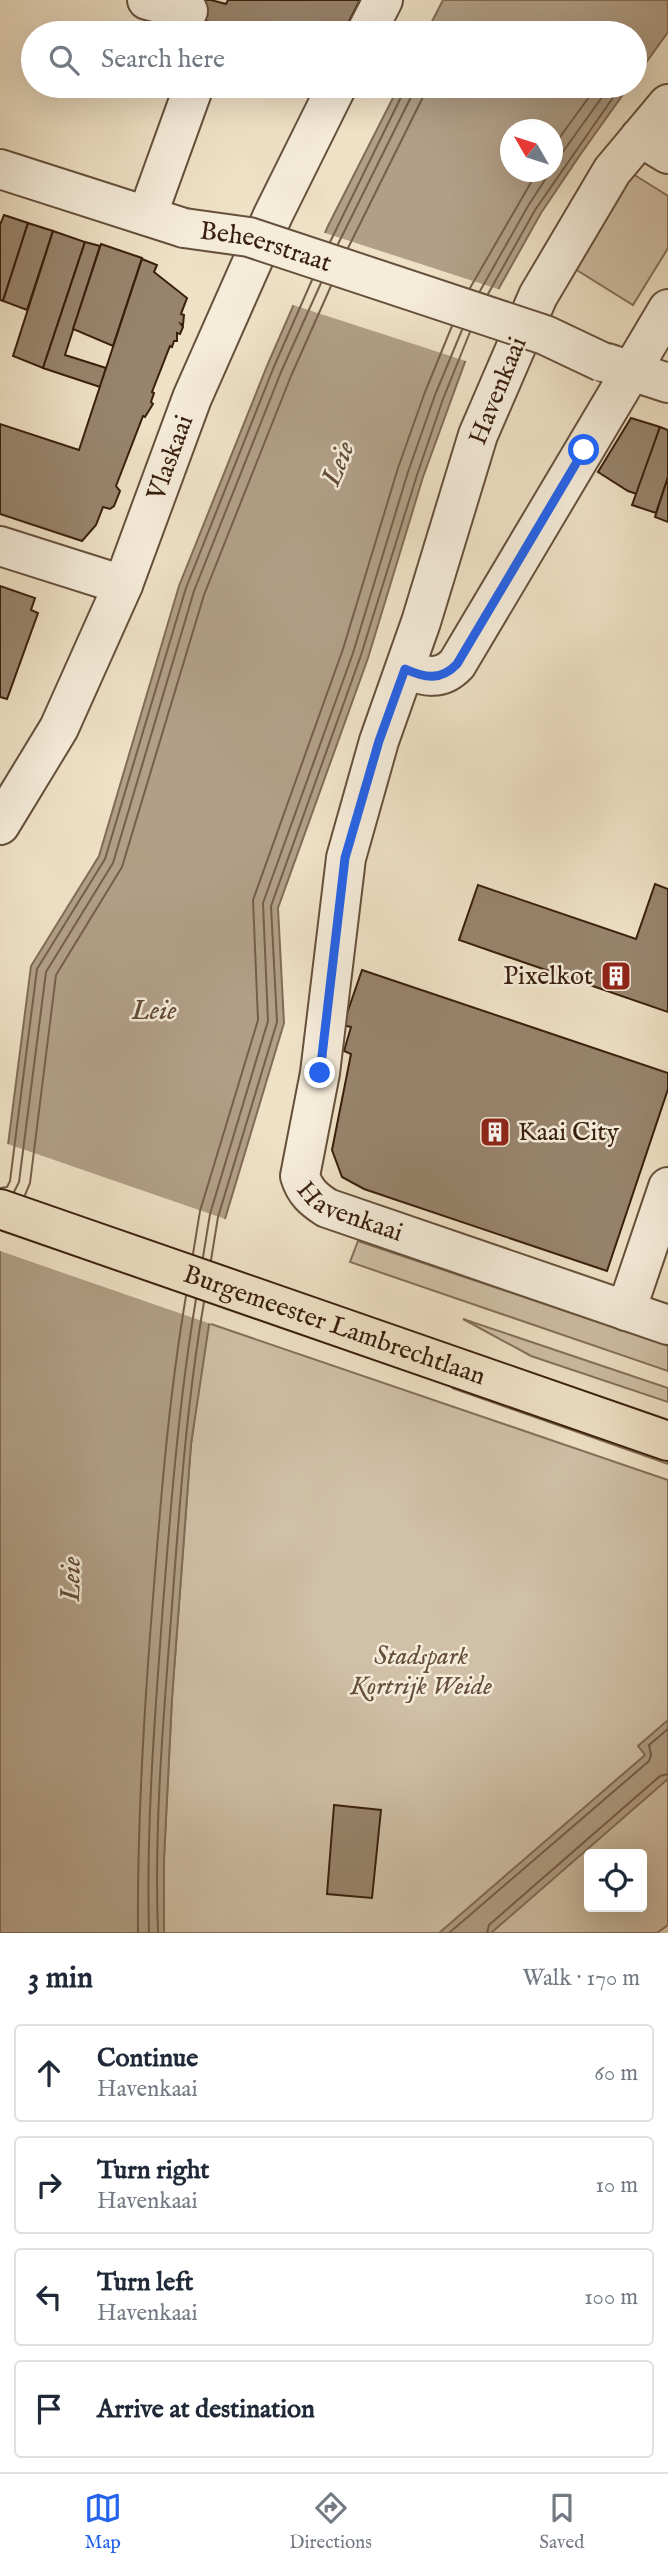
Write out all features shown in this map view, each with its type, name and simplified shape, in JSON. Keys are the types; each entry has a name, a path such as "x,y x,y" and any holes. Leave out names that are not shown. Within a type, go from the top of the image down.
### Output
{"main road":[{"name":"Burgemeester Lambrechtlaan","path":"0,1183 540,1382 668,1441"},
{"name":"Burgemeester Lambrechtlaan","path":"0,1209 540,1382 668,1412"}],"street":[{"path":"147,0 188,11"},
{"path":"372,21 383,0"},
{"path":"147,216 190,98"},
{"name":"Vlaskaai","path":"0,825 59,728 123,586 192,398 273,215 331,98"},
{"name":"Havenkaai","path":"668,104 654,146 612,171 538,296 478,435 405,669 379,741 345,858 320,1073 300,1177 304,1189 327,1208 668,1325"},
{"name":"Beheerstraat","path":"0,169 184,228 242,257 496,337 544,351 617,366 668,383"},
{"path":"405,669 433,677 447,673 457,664 617,366 668,309"},
{"path":"0,546 123,586"},
{"path":"626,1311 668,1187"}],"green space":[{"path":"633,174 668,196 668,248 633,305 575,269"},
{"path":"358,1241 668,1346 668,1371 350,1262"},
{"path":"463,1319 668,1388 668,1402 531,1356"},
{"name":"Stadspark Kortrijk Weide","path":"208,1323 668,1480 668,1925 657,1933 164,1933 164,1858 172,1698 191,1444"},
{"path":"452,1388 526,1400 668,1450 668,1464"}],"water":[{"path":"443,0 668,0 668,32 647,61 647,21 432,21"},
{"name":"Leie","path":"393,98 620,98 563,180 563,119 500,119 500,182 562,182 541,213 499,288 465,362 423,477 368,658 278,908 284,1023 225,1219 191,1444 172,1698 164,1860 164,1933 0,1933 0,1207 31,966 99,856 179,586 267,366 328,226"},
{"path":"668,1720 668,1779 588,1849 584,1849 584,1852 491,1933 439,1933 645,1755 638,1746"}],"pier":[{"path":"322,232 501,290 469,362 290,304"},
{"path":"5,1143 228,1220 211,1324 0,1251 0,1180"}],"building":[{"path":"198,0 226,4 228,0 360,0 349,21 205,21 193,18"},
{"path":"4,215 28,223 3,301 0,300 0,225"},
{"path":"28,223 53,231 27,310 3,301"},
{"path":"53,231 85,242 43,368 13,356"},
{"path":"85,242 100,246 65,355 106,368 100,387 43,368"},
{"path":"101,244 142,258 113,346 73,329"},
{"path":"142,259 157,265 154,272 187,298 181,314 184,315 183,325 181,324 183,327 180,334 177,333 177,341 170,346 152,392 153,404 145,417 143,416 116,486 120,491 114,506 110,509 103,507 96,525 82,541 0,514 0,424 79,450"},
{"path":"631,418 660,427 637,494 598,472"},
{"path":"660,427 668,430 668,477 656,513 632,505"},
{"path":"668,477 668,522 655,517"},
{"path":"0,586 35,598 31,610 38,613 7,699 0,697"},
{"name":"Pixelkot","path":"655,884 668,889 668,1012 459,940 478,885 636,939"},
{"name":"Kaai City","path":"362,970 668,1073 668,1089 607,1271 364,1189 342,1177 332,1150 351,1054 344,1051 351,1027 343,1025"},
{"path":"334,1805 381,1810 372,1898 327,1894"}],"place":[{"name":"Pixelkot","path":"616,976"},
{"name":"Kaai City","path":"495,1132"}],"route":[{"path":"320,1073 345,858 379,741 405,669 433,677 447,673 457,664 584,450"}]}
